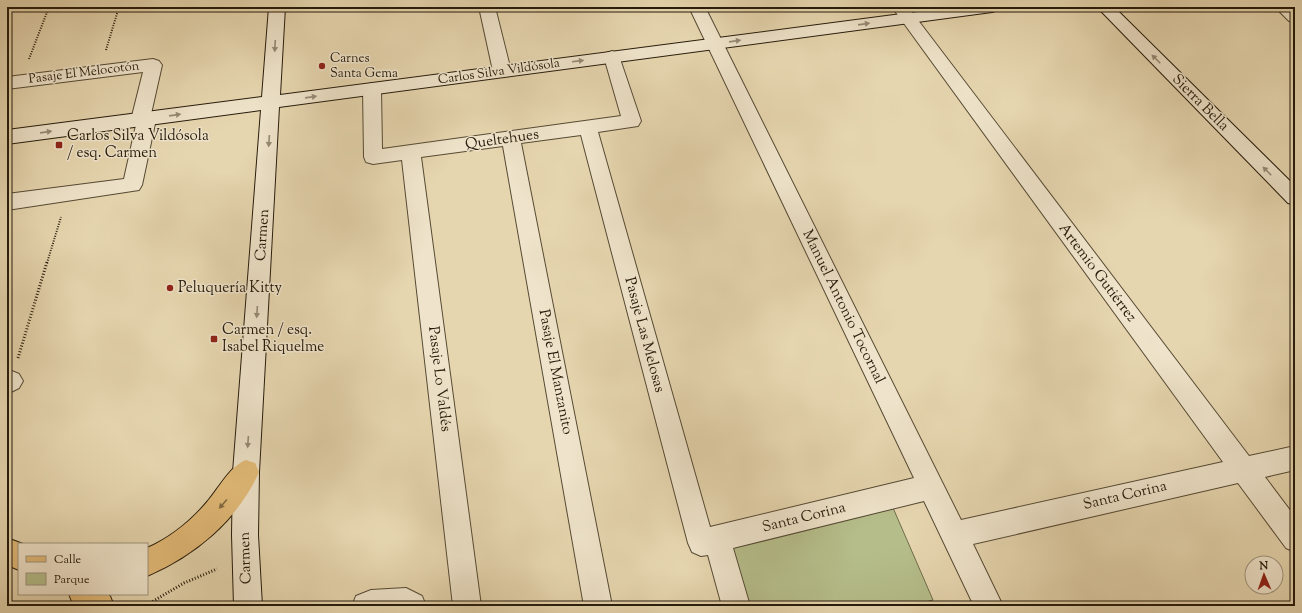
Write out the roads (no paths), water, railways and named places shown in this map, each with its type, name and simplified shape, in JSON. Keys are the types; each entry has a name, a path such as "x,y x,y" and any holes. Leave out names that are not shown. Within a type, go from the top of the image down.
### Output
{"main road":[{"path":"148,562 176,548 195,534 228,498 246,472"},
{"path":"7,551 18,556"},
{"path":"84,595 100,606"}],"street":[{"name":"Carmen","path":"248,606 246,558 246,472 272,102 277,7"},
{"path":"487,7 502,71"},
{"name":"Manuel Antonio Tocornal","path":"697,7 989,606"},
{"name":"Carlos Silva Vildósola","path":"7,137 715,44 904,12 992,7"},
{"name":"Sierra Bella","path":"1104,7 1295,198"},
{"path":"1283,7 1295,17"},
{"name":"Artemio Gutiérrez","path":"904,12 1295,539"},
{"name":"Queltehues","path":"372,89 373,157 632,121 612,57"},
{"name":"Pasaje El Melocotón","path":"14,82 153,65 143,119"},
{"path":"7,202 132,185 143,119"},
{"name":"Pasaje Las Melosas","path":"588,128 709,541 736,606"},
{"name":"Pasaje El Manzanito","path":"511,138 598,606"},
{"name":"Pasaje Lo Valdés","path":"412,152 467,606"},
{"name":"Santa Corina","path":"955,535 1295,458"},
{"name":"Santa Corina","path":"709,541 930,487"},
{"path":"366,606 372,604 406,602 412,606"}],"place":[{"name":"Carnes Santa Gema","path":"322,66"},
{"name":"Carlos Silva Vildósola / esq. Carmen","path":"59,145"},
{"name":"Peluquería Kitty","path":"170,288"},
{"name":"Carmen / esq. Isabel Riquelme","path":"214,339"}]}
